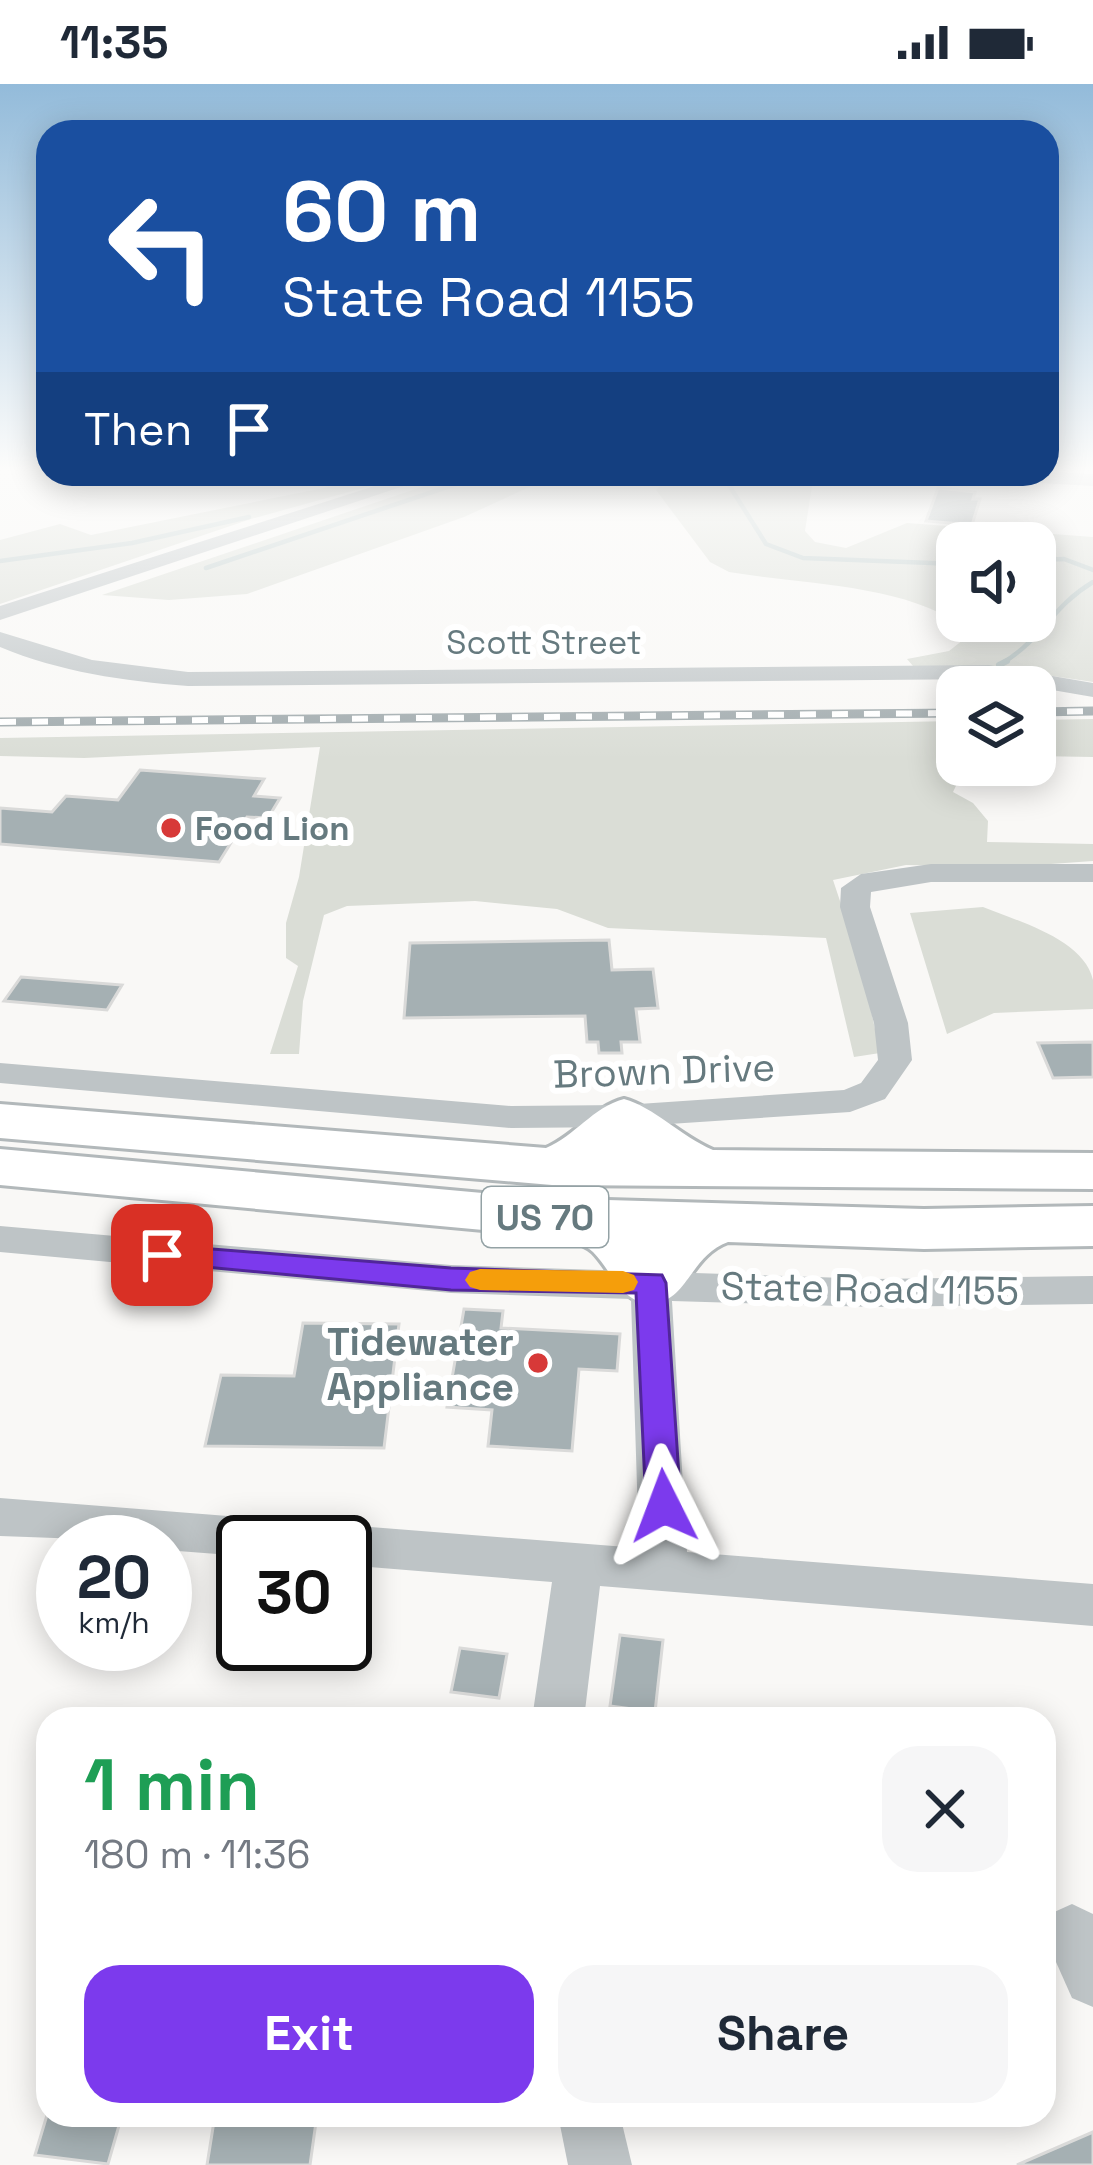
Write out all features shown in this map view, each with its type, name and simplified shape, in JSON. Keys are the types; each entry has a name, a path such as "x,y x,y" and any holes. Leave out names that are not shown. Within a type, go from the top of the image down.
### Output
{"highway":[{"path":"545,1192 624,1116 724,1196 1093,1171"},
{"path":"0,1121 545,1192 610,1234 651,1283 724,1196"},
{"name":"US 70","path":"0,1167 724,1196 924,1229 1093,1226"}],"street":[{"path":"0,613 145,566"},
{"name":"Scott Street","path":"0,639 40,657 110,673 188,679 989,672 1093,690"},
{"name":"Brown Drive","path":"0,1073 511,1117 624,1116 850,1101 873,1091 895,1060 895,1042 855,907 856,888 903,873 1093,873"},
{"name":"State Road 1155","path":"0,1239 451,1279 875,1293 1093,1289"},
{"path":"651,1283 664,1570"},
{"path":"0,1517 216,1535"},
{"path":"372,1547 1093,1605"},
{"path":"560,1707 579,1564"},
{"path":"592,2127 600,2165"}],"shaded area":[{"path":"0,566 112,566 0,604"},
{"path":"187,566 326,566 247,594 169,600 102,595"},
{"path":"718,566 936,566 936,612 849,588 729,572"},
{"path":"1056,566 1093,566 1093,682 1056,677 1056,666 913,666 907,659 949,651 960,642 1056,642"},
{"path":"1093,719 1093,757 1056,756 1056,720"},
{"path":"936,721 936,786 956,786 953,792 973,803 988,821 987,842 1093,844 1093,861 1009,867 906,865 833,880 862,967 880,1053 854,1057 826,938 608,928 557,909 475,901 347,906 324,915 303,1001 299,1054 270,1054 298,966 286,958 286,923 299,877 320,747 84,758 0,756 0,738"},
{"path":"983,907 1047,933 1077,953 1093,980 1093,1009 994,1013 947,1034 910,913"}],"building":[{"path":"140,770 264,779 254,796 280,798 268,818 247,817 219,862 0,844 0,808 52,812 66,796 118,800"},
{"path":"609,940 612,970 653,969 658,1008 636,1009 640,1042 621,1042 622,1053 599,1053 598,1042 587,1042 585,1016 404,1018 410,943"},
{"path":"21,977 122,985 107,1010 4,1001"},
{"path":"1093,1042 1093,1077 1053,1078 1038,1043"},
{"path":"464,1309 503,1311 501,1328 620,1334 617,1371 579,1369 572,1451 488,1446 492,1410 447,1407"},
{"path":"303,1323 399,1324 384,1448 205,1446 221,1375 294,1376"},
{"path":"620,1635 663,1640 656,1707 610,1706"},
{"path":"460,1648 507,1654 499,1698 451,1692"},
{"path":"43,2127 119,2127 108,2164 35,2155"},
{"path":"213,2127 315,2127 310,2165 207,2165"},
{"path":"1093,2132 1093,2165 1017,2165"}],"waterway":[{"path":"206,568 212,566"},
{"path":"1083,566 1093,570"},
{"path":"1001,664 1093,582"},
{"path":"1001,664 1007,661"}],"railway":[{"path":"1056,712 1093,711"},
{"path":"0,722 936,713"}],"slow traffic":[{"path":"480,1280 623,1282"}],"place":[{"name":"Food Lion","path":"171,828"},
{"name":"Tidewater Appliance","path":"538,1363"}],"route":[{"path":"162,1255 451,1279 651,1283 664,1506"}]}
